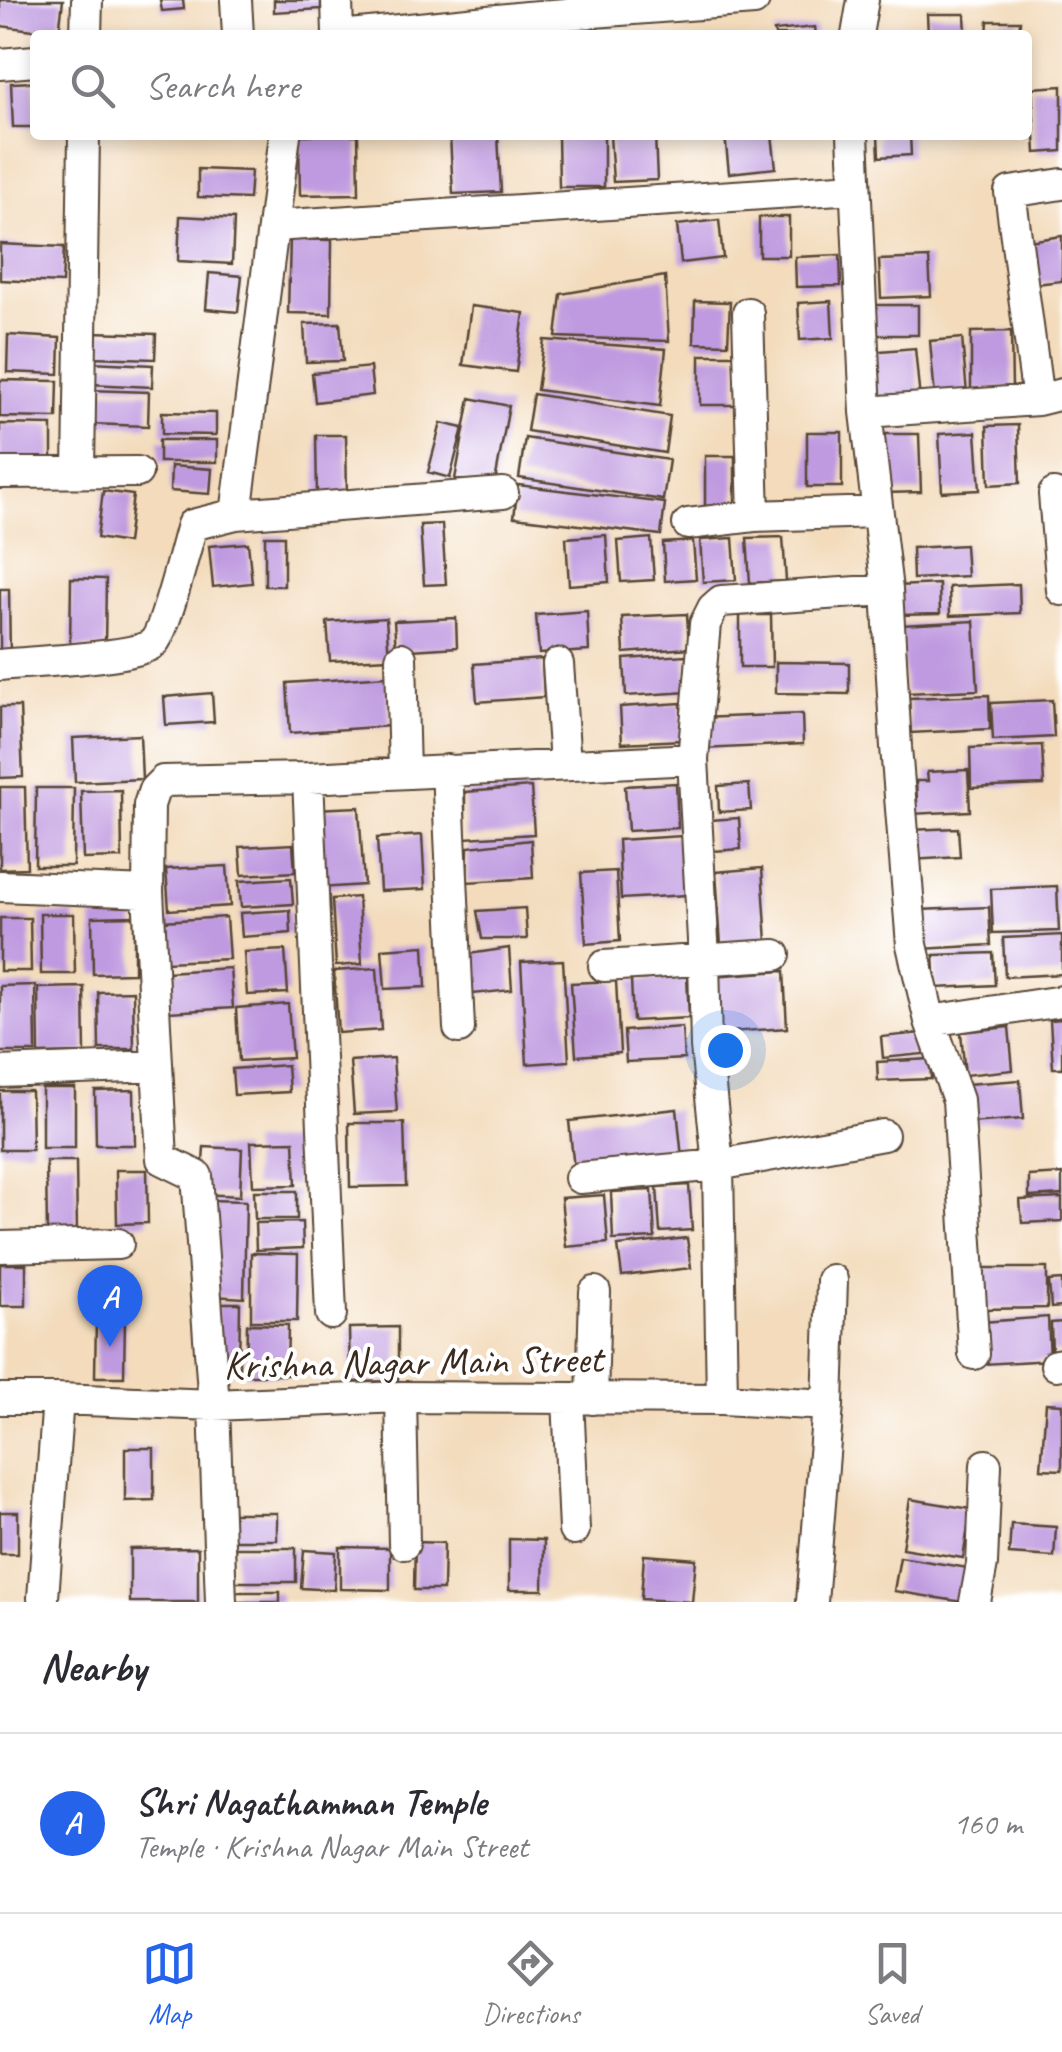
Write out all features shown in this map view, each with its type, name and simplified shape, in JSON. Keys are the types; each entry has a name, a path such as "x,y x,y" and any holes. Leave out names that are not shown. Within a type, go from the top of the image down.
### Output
{"street":[{"path":"86,30 87,0"},
{"path":"236,0 238,30"},
{"path":"337,0 338,30"},
{"path":"383,30 526,8 754,0"},
{"path":"858,30 863,0"},
{"path":"0,64 30,62"},
{"path":"79,471 84,140"},
{"path":"236,514 285,140"},
{"path":"854,140 866,412 888,590 912,946 930,1021 958,1100 974,1354"},
{"path":"866,412 1050,397 1010,192 1062,184"},
{"path":"274,226 854,188"},
{"path":"748,313 754,516"},
{"path":"0,473 137,472"},
{"path":"0,664 132,652 153,642 163,623 192,525 236,514 503,493"},
{"path":"1054,494 1062,590"},
{"path":"688,524 754,516 877,512"},
{"path":"722,1400 718,1165 706,1047 693,759 705,624 721,601 888,590"},
{"path":"401,658 404,772"},
{"path":"558,664 565,764"},
{"path":"221,1602 214,1404 197,1176 162,1160 148,892 149,805 154,790 163,781 308,778 693,759"},
{"path":"446,770 459,1028"},
{"path":"308,778 330,1314"},
{"path":"0,886 148,892"},
{"path":"604,966 774,954"},
{"path":"930,1021 1062,1001"},
{"path":"0,1072 157,1066"},
{"path":"580,1178 718,1165 883,1135"},
{"path":"0,1247 118,1244"},
{"path":"812,1602 828,1404 832,1280"},
{"path":"574,1530 580,1398 595,1292"},
{"path":"401,1397 404,1544"},
{"name":"Krishna Nagar Main Street","path":"0,1399 214,1404 401,1397 580,1398 828,1404"},
{"path":"43,1598 58,1398"},
{"path":"975,1602 982,1564 986,1465"}],"building":[{"path":"0,0 63,0 59,30 0,26"},
{"path":"160,0 183,0 184,9 162,11"},
{"path":"274,0 321,0 321,9 274,12"},
{"path":"927,14 965,14 966,30 928,30"},
{"path":"988,21 1020,21 1019,30 987,30"},
{"path":"30,82 30,127 13,127 11,83"},
{"path":"1062,86 1062,151 1036,153 1032,88"},
{"path":"299,140 358,140 359,194 300,195"},
{"path":"450,140 498,140 501,192 453,194"},
{"path":"558,140 604,140 604,187 559,187"},
{"path":"610,140 655,140 657,180 613,182"},
{"path":"726,140 773,140 776,168 729,173"},
{"path":"878,140 910,140 911,155 879,157"},
{"path":"198,169 251,171 249,199 198,197"},
{"path":"180,216 234,219 232,264 178,261"},
{"path":"759,217 789,217 789,256 759,256"},
{"path":"719,220 723,258 681,263 677,225"},
{"path":"1062,236 1062,281 1035,284 1029,241"},
{"path":"290,239 332,240 331,314 288,313"},
{"path":"0,244 64,247 62,283 0,280"},
{"path":"840,255 841,286 796,287 795,257"},
{"path":"929,258 931,296 881,298 879,260"},
{"path":"209,273 242,276 238,312 206,309"},
{"path":"665,276 669,341 556,337 561,294"},
{"path":"695,301 730,302 728,344 694,343"},
{"path":"831,301 833,338 800,340 798,303"},
{"path":"865,305 918,305 918,335 865,335"},
{"path":"471,306 524,313 516,372 463,365"},
{"path":"340,323 343,361 306,362 304,324"},
{"path":"1011,331 1012,389 971,390 971,332"},
{"path":"92,332 156,334 155,359 91,357"},
{"path":"8,335 60,338 59,374 7,372"},
{"path":"962,338 967,394 935,397 930,341"},
{"path":"544,340 666,349 660,406 537,390"},
{"path":"915,348 920,400 874,404 869,352"},
{"path":"700,355 737,355 736,405 700,405"},
{"path":"91,362 153,365 152,387 90,384"},
{"path":"370,367 373,395 315,402 312,373"},
{"path":"0,380 58,381 57,418 0,417"},
{"path":"89,390 149,392 148,426 88,424"},
{"path":"533,394 670,416 665,453 527,431"},
{"path":"470,398 509,406 494,487 455,479"},
{"path":"162,412 216,413 216,435 162,434"},
{"path":"441,423 463,428 450,478 428,472"},
{"path":"0,424 52,425 52,462 0,462"},
{"path":"1018,425 1020,483 989,485 987,426"},
{"path":"807,432 842,432 842,487 807,487"},
{"path":"976,432 980,490 942,492 939,434"},
{"path":"883,434 919,434 921,492 885,493"},
{"path":"316,435 346,435 347,498 317,498"},
{"path":"525,438 669,460 663,500 519,478"},
{"path":"159,440 217,440 217,462 159,462"},
{"path":"705,456 735,456 735,506 705,506"},
{"path":"171,466 212,469 210,494 170,491"},
{"path":"518,485 665,503 661,535 514,517"},
{"path":"103,491 133,495 127,543 97,538"},
{"path":"442,524 446,584 424,585 420,525"},
{"path":"606,535 609,582 569,585 566,538"},
{"path":"265,536 284,536 284,586 265,586"},
{"path":"783,537 786,581 750,583 747,538"},
{"path":"651,538 654,580 621,582 618,541"},
{"path":"733,538 736,580 703,582 700,540"},
{"path":"693,541 696,579 665,581 663,543"},
{"path":"248,543 252,583 213,587 209,546"},
{"path":"965,545 967,576 913,579 912,548"},
{"path":"71,578 106,579 105,648 70,648"},
{"path":"939,584 940,614 898,615 896,586"},
{"path":"1019,584 1020,613 950,616 949,587"},
{"path":"0,589 9,589 10,658 0,658"},
{"path":"587,611 589,651 539,654 536,615"},
{"path":"687,614 689,648 624,653 622,617"},
{"path":"740,615 771,615 772,667 740,667"},
{"path":"386,618 389,658 330,661 327,622"},
{"path":"456,618 457,647 396,651 394,621"},
{"path":"974,621 978,690 905,693 901,625"},
{"path":"686,655 688,692 626,696 624,659"},
{"path":"542,659 544,697 477,702 474,664"},
{"path":"776,662 849,663 849,694 776,693"},
{"path":"387,676 390,726 290,733 287,683"},
{"path":"212,693 214,722 166,725 164,697"},
{"path":"989,695 990,729 910,733 909,698"},
{"path":"1052,700 1054,737 993,740 991,703"},
{"path":"681,703 683,740 622,743 620,707"},
{"path":"0,707 20,707 23,777 0,778"},
{"path":"802,714 803,744 702,749 700,718"},
{"path":"140,735 142,779 75,782 73,738"},
{"path":"1042,745 1044,785 971,788 970,748"},
{"path":"968,770 970,811 911,814 910,801 917,801 916,781 928,781 927,772"},
{"path":"676,783 678,828 628,831 625,786"},
{"path":"749,784 751,810 719,812 718,786"},
{"path":"0,787 25,787 27,868 0,869"},
{"path":"531,787 534,834 465,838 465,792"},
{"path":"36,788 74,788 73,866 35,866"},
{"path":"121,790 122,858 83,859 81,791"},
{"path":"359,807 364,885 319,888 314,809"},
{"path":"739,818 741,849 713,851 710,820"},
{"path":"958,828 960,857 910,860 909,830"},
{"path":"422,835 425,889 380,891 377,838"},
{"path":"682,836 686,895 621,899 618,840"},
{"path":"531,840 533,878 467,882 468,847"},
{"path":"293,844 295,872 242,875 240,847"},
{"path":"227,866 230,906 169,910 166,869"},
{"path":"762,868 767,942 721,945 716,872"},
{"path":"616,871 620,941 586,944 581,873"},
{"path":"291,878 293,904 241,907 239,881"},
{"path":"1057,886 1059,931 993,933 991,889"},
{"path":"358,897 362,964 336,966 332,899"},
{"path":"989,907 991,945 921,949 919,910"},
{"path":"525,908 527,939 482,939 477,911"},
{"path":"290,910 291,933 242,937 240,913"},
{"path":"40,914 74,914 75,974 41,974"},
{"path":"134,916 134,973 93,974 92,917"},
{"path":"226,917 229,959 166,962 163,921"},
{"path":"0,918 30,918 31,971 0,971"},
{"path":"1062,935 1062,974 1005,977 1003,938"},
{"path":"424,946 426,987 385,989 382,949"},
{"path":"509,948 512,990 473,994 469,954"},
{"path":"285,950 288,993 247,995 244,952"},
{"path":"993,953 995,985 936,988 934,955"},
{"path":"563,960 569,1061 527,1064 521,962"},
{"path":"230,968 233,1008 169,1012 167,972"},
{"path":"377,968 381,1030 338,1033 334,971"},
{"path":"784,971 787,1028 715,1033 711,976"},
{"path":"687,976 689,1018 633,1021 631,980"},
{"path":"616,981 620,1053 576,1056 571,983"},
{"path":"35,985 36,1052 0,1052 0,986"},
{"path":"84,987 85,1053 39,1054 38,988"},
{"path":"133,991 134,1049 99,1049 98,992"},
{"path":"288,1004 292,1058 239,1061 236,1008"},
{"path":"1062,1019 1062,1068 1053,1068 1050,1020"},
{"path":"682,1027 684,1059 626,1062 624,1031"},
{"path":"1009,1027 1013,1070 965,1075 961,1032"},
{"path":"932,1032 934,1053 883,1058 881,1037"},
{"path":"393,1058 397,1112 354,1114 350,1061"},
{"path":"930,1059 931,1079 878,1081 877,1062"},
{"path":"287,1065 289,1092 234,1095 232,1069"},
{"path":"1020,1080 1023,1119 970,1123 967,1084"},
{"path":"42,1088 75,1088 75,1148 42,1148"},
{"path":"134,1090 135,1145 96,1145 95,1091"},
{"path":"0,1091 31,1091 32,1150 0,1150"},
{"path":"677,1109 682,1158 574,1169 569,1121"},
{"path":"349,1123 404,1123 406,1186 350,1187"},
{"path":"294,1141 296,1185 253,1186 251,1142"},
{"path":"204,1147 242,1149 240,1196 201,1194"},
{"path":"46,1161 76,1161 77,1233 47,1234"},
{"path":"116,1170 147,1170 148,1223 117,1224"},
{"path":"1062,1174 1062,1195 1029,1197 1029,1176"},
{"path":"689,1185 692,1230 660,1232 657,1187"},
{"path":"652,1190 655,1238 613,1240 611,1192"},
{"path":"254,1191 297,1191 297,1219 255,1219"},
{"path":"604,1195 608,1243 566,1247 561,1198"},
{"path":"1062,1198 1062,1221 1022,1223 1020,1200"},
{"path":"207,1200 246,1201 244,1298 213,1296"},
{"path":"302,1222 303,1248 256,1250 255,1223"},
{"path":"687,1238 691,1268 622,1276 618,1246"},
{"path":"251,1253 298,1254 297,1321 251,1321"},
{"path":"0,1264 26,1264 26,1306 0,1306"},
{"path":"980,1268 1047,1268 1047,1308 980,1309"},
{"path":"1062,1280 1062,1307 1051,1308 1049,1281"},
{"path":"216,1303 240,1303 239,1371 217,1369"},
{"path":"96,1317 125,1317 124,1377 95,1377"},
{"path":"1048,1317 1050,1360 984,1364 982,1322"},
{"path":"1062,1322 1062,1352 1052,1353 1051,1323"},
{"path":"247,1324 288,1325 287,1375 246,1375"},
{"path":"398,1327 398,1381 350,1382 349,1328"},
{"path":"1046,1403 1062,1404 1062,1470 1041,1469"},
{"path":"125,1448 154,1448 154,1500 125,1501"},
{"path":"910,1499 971,1509 963,1558 902,1548"},
{"path":"0,1512 18,1512 18,1554 0,1554"},
{"path":"229,1513 277,1513 277,1540 229,1540"},
{"path":"1011,1524 1056,1527 1054,1557 1009,1554"},
{"path":"509,1539 544,1540 543,1590 509,1590"},
{"path":"415,1542 444,1543 443,1590 414,1590"},
{"path":"340,1547 390,1548 390,1590 340,1589"},
{"path":"198,1548 198,1602 130,1602 130,1549"},
{"path":"235,1548 296,1548 296,1582 235,1582"},
{"path":"304,1550 336,1552 334,1590 301,1588"},
{"path":"644,1555 696,1559 692,1602 641,1599"},
{"path":"900,1557 968,1568 963,1602 894,1591"},
{"path":"234,1592 280,1592 280,1602 234,1602"}],"place":[{"name":"Shri Nagathamman Temple","path":"110,1347"}]}
